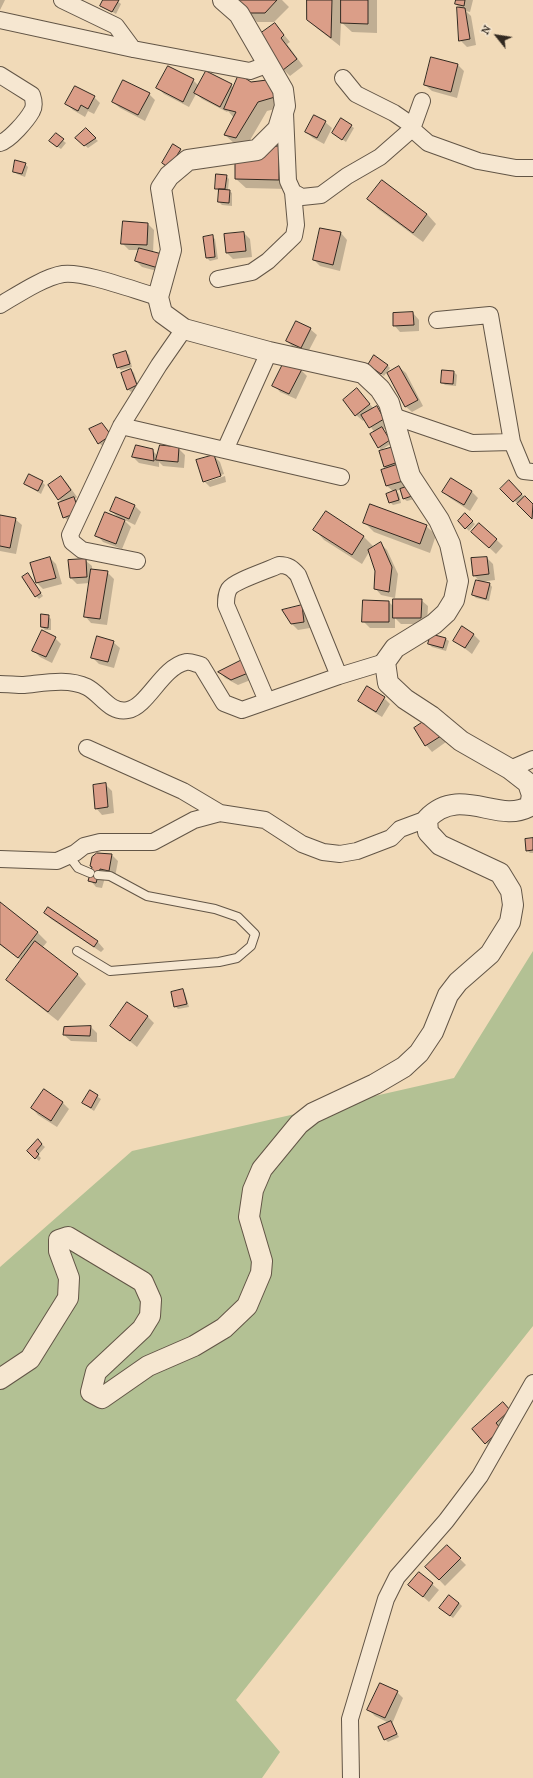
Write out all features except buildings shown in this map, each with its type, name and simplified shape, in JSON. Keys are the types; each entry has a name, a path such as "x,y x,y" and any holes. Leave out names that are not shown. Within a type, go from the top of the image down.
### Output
{"street":[{"path":"62,0 116,26 133,48"},
{"path":"218,280 252,272 268,262 294,236 296,225 293,192 288,181 283,90 239,14 223,0"},
{"path":"0,20 250,71 269,64"},
{"path":"0,75 29,92 32,95 34,102 33,110 11,137 0,143"},
{"path":"343,78 356,94 394,113 428,143 478,161 516,168 533,168"},
{"path":"293,192 302,197 321,195 348,176 380,157 412,128 422,101"},
{"path":"0,684 23,685 70,682 88,687 100,699 117,710 129,710 142,702 167,674 177,666 187,661 201,665 224,703 242,710 339,676 385,662 395,648 434,624 446,613 454,600 458,581 450,544 438,520 410,476 394,416 389,403 380,389 363,374 269,352 184,329 162,313 158,297 171,250 161,188 169,176 188,160 257,150 278,129 285,106"},
{"path":"0,305 35,285 63,274 81,274 158,297"},
{"path":"437,320 490,315 512,442 524,471 533,472"},
{"path":"137,561 82,550 72,542 70,535 121,426 159,365 184,329"},
{"path":"224,450 269,352"},
{"path":"394,416 472,443 512,442"},
{"path":"121,426 341,478"},
{"path":"267,701 226,605 226,595 230,588 236,583 279,565 286,565 293,569 298,575 339,676"},
{"path":"87,748 183,791 220,813 265,820 302,844 323,852 340,854 357,851 384,841 400,829 427,819 440,808 469,804 504,811 523,811 530,806 532,796 528,783 510,769 461,741 431,716 405,699 388,683 385,662"},
{"path":"510,769 533,759"},
{"path":"0,859 57,861 69,856 84,846 100,842 153,842 194,820 220,813"},
{"path":"0,1379 30,1359 68,1298 69,1278 59,1251 59,1240 68,1237 143,1282 151,1300 150,1316 142,1329 96,1372 91,1392 102,1398 148,1366 194,1346 224,1328 247,1306 261,1273 262,1261 249,1217 253,1190 262,1169 299,1124 313,1113 375,1084 404,1067 419,1052 433,1032 448,995 458,982 490,954 510,922 513,905 511,891 500,873 440,845 428,832 427,819"},
{"path":"351,1778 350,1719 386,1599 397,1577 446,1522 480,1476 533,1383"}],"lane":[{"path":"69,856 78,868 94,874 110,876 147,896 215,909 238,917 255,934 251,946 237,958 219,962 110,971 77,951"}],"green space":[{"path":"533,951 533,1326 236,1700 280,1752 262,1778 0,1778 0,1267 132,1151 454,1078"}]}
